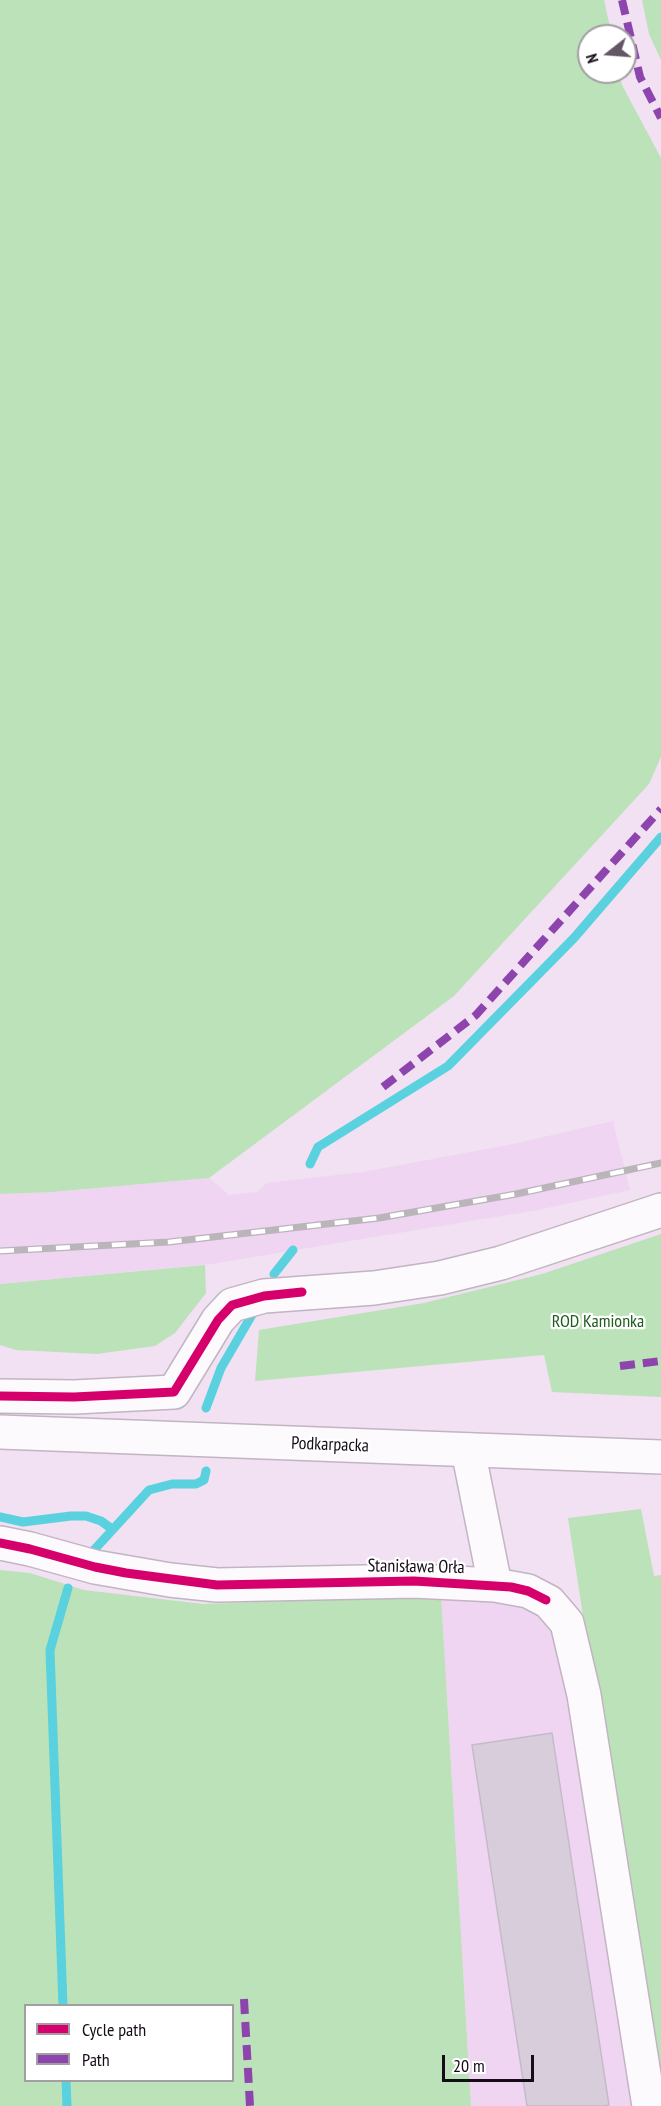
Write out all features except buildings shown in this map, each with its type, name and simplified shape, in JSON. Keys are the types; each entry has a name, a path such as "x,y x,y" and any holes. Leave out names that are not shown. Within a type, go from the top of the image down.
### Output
{"street":[{"path":"0,1396 74,1397 174,1392 218,1320 232,1305 264,1296 374,1288 440,1278 501,1263 661,1210"},
{"name":"Podkarpacka","path":"0,1432 661,1457"},
{"path":"468,1450 495,1585"},
{"name":"Stanisława Orła","path":"0,1543 95,1567 217,1585 414,1581 495,1585 528,1591 546,1600 567,1623 584,1695 649,2106"}],"shaded area":[{"path":"613,1121 630,1190 538,1210 211,1264 0,1284 0,1194 52,1192 209,1178 229,1195 257,1192 267,1183 363,1172 513,1144"},
{"path":"441,1595 514,1601 551,1621 562,1636 638,2106 471,2106"}],"green space":[{"path":"0,0 604,0 609,24 577,24 577,84 622,84 661,158 661,757 649,784 454,996 209,1178 52,1192 0,1194"},
{"path":"642,0 661,0 661,60 649,34"},
{"name":"ROD Kamionka","path":"661,1234 661,1397 552,1392 544,1355 255,1381 259,1330 424,1303 542,1274"},
{"path":"205,1265 206,1293 175,1333 155,1346 97,1354 16,1350 0,1345 0,1284"},
{"path":"641,1509 654,1576 661,1575 661,2106 658,2106 568,1518"},
{"path":"0,1570 30,1573 84,1590 203,1604 441,1595 471,2106 0,2106"}],"waterway":[{"path":"310,1164 318,1147 448,1066 574,938 661,837"},
{"path":"274,1274 293,1250"},
{"path":"206,1408 221,1368 253,1313"},
{"path":"94,1550 149,1490 172,1484 196,1484 204,1480 206,1471"},
{"path":"0,1517 23,1522 86,1516 101,1521 112,1529"},
{"path":"63,2004 50,1650 68,1588"},
{"path":"66,2082 67,2106"}],"railway":[{"path":"0,1251 169,1242 379,1218 516,1194 661,1163"}],"marked path":[{"path":"622,0 640,77 661,118"},
{"path":"383,1087 476,1015 661,809"},
{"path":"620,1366 661,1361"},
{"path":"244,1999 250,2106"}],"cycle path":[{"path":"0,1396 74,1397 174,1392 218,1320 232,1305 264,1296 302,1292"},
{"path":"0,1543 95,1567 217,1585 414,1581 511,1587 528,1591 546,1600"}]}
